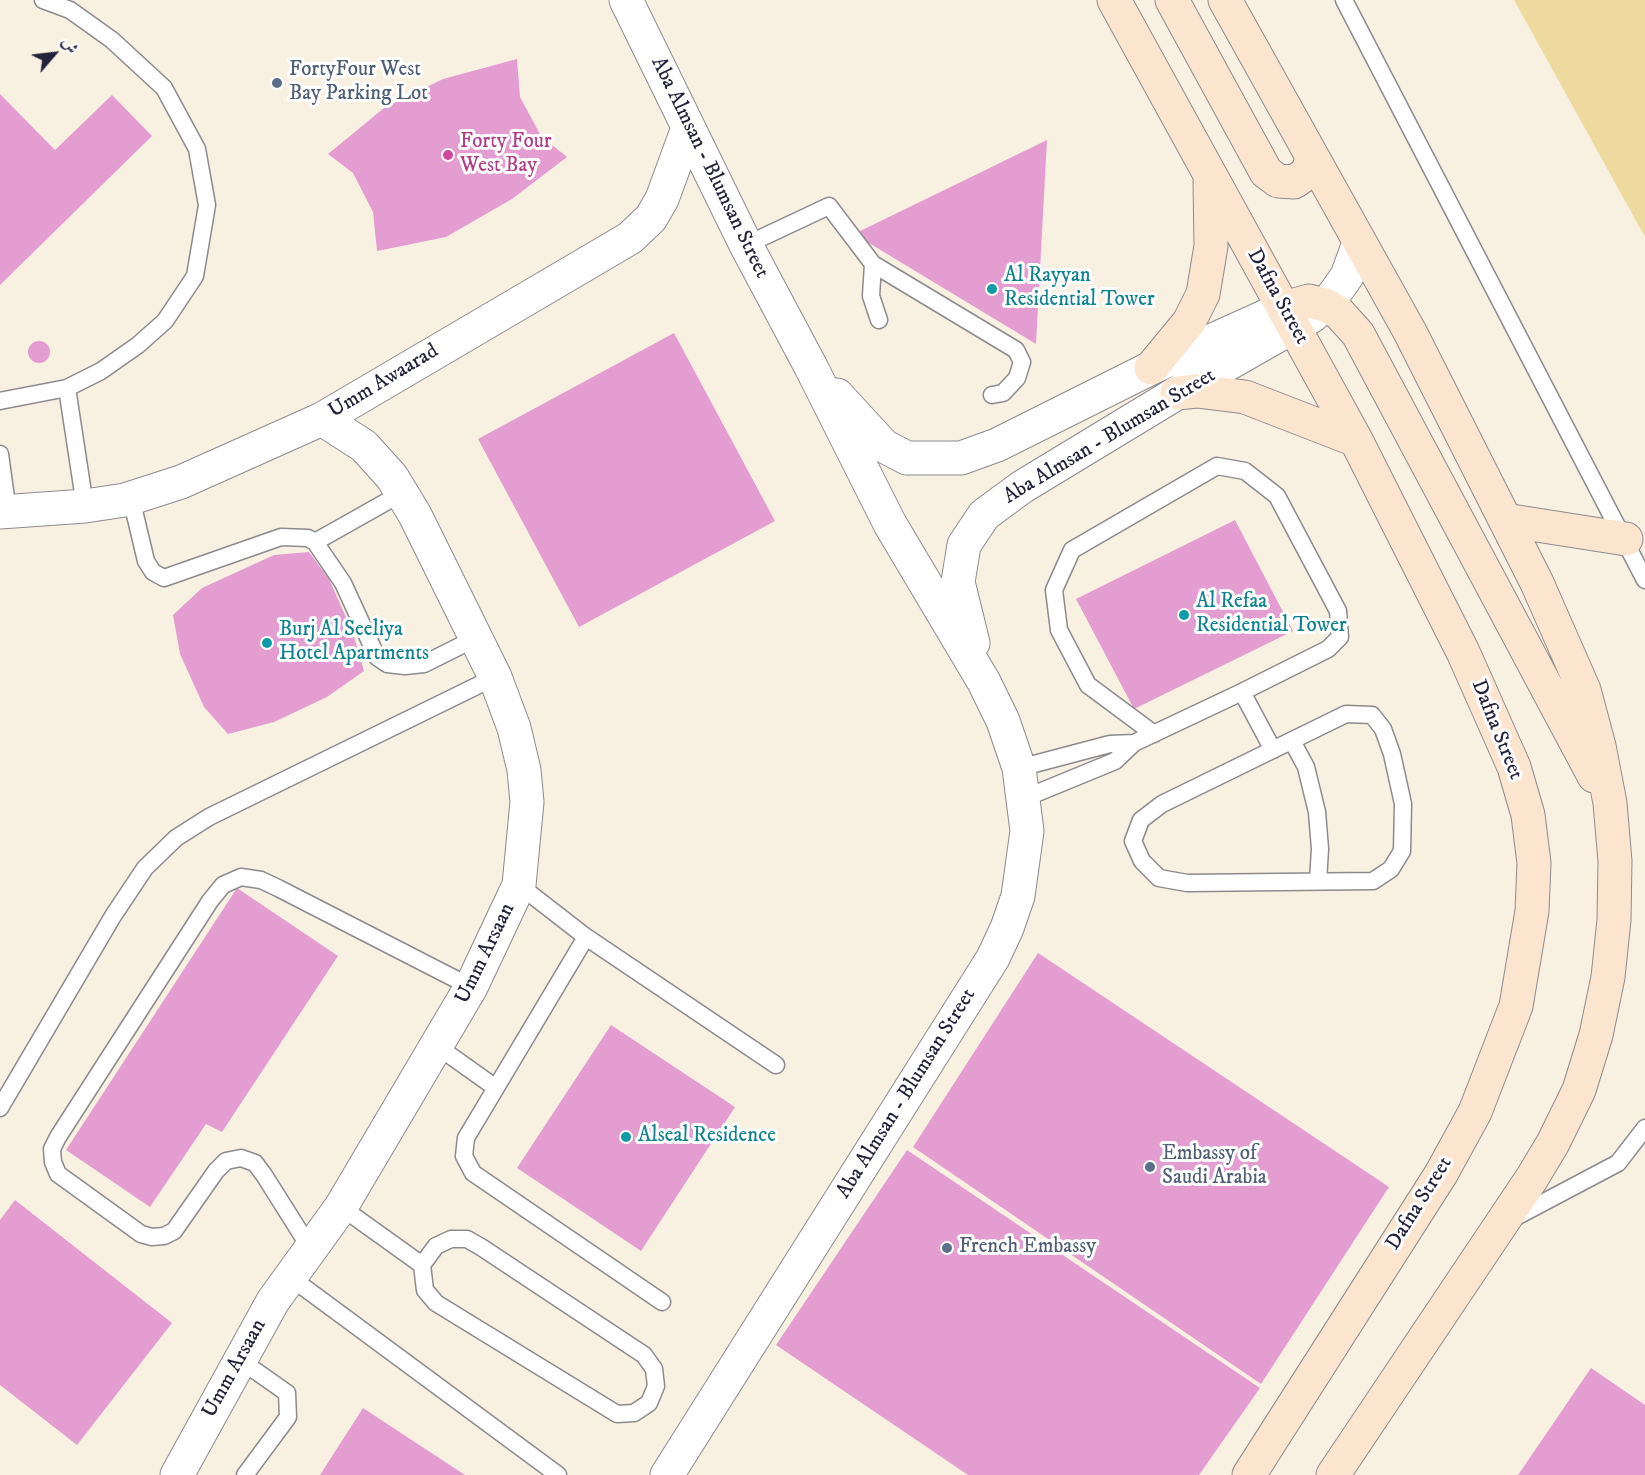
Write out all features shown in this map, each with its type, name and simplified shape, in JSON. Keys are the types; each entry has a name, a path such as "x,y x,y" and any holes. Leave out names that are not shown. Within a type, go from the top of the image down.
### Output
{"main road":[{"name":"Dafna Street","path":"1114,0 1356,440 1463,652 1514,767 1528,815 1534,863 1532,911 1516,1006 1475,1112 1441,1174 1249,1475"},
{"path":"1172,0 1266,172 1278,182 1294,182 1307,173 1312,159"},
{"path":"1225,0 1410,332 1505,520 1584,690 1599,746 1610,803 1615,861 1614,920 1608,977 1596,1035 1579,1090 1554,1143 1333,1475"},
{"path":"1151,368 1189,322 1203,294 1211,246 1210,176"},
{"path":"1290,318 1309,301 1325,304 1339,313 1358,334 1610,803"},
{"path":"1177,393 1197,391 1245,397 1356,440"},
{"path":"1505,520 1626,539"}],"street":[{"name":"Aba Almsan - Blumsan Street","path":"626,0 746,245 811,367 890,524 984,682 1003,721 1022,783 1027,831 1022,875 1007,928 993,958 667,1475"},
{"name":"Umm Awaarad","path":"4,512 84,506 131,498 181,482 322,419 630,238 651,218 662,199 688,128"},
{"path":"1325,304 1347,276 1359,243"},
{"name":"Aba Almsan - Blumsan Street","path":"811,367 884,446 907,458 925,460 961,458 996,445 1151,368 1290,318"},
{"name":"Aba Almsan - Blumsan Street","path":"984,682 958,582 964,545 984,515 1022,488 1177,393 1290,318"},
{"name":"Umm Arsaan","path":"177,1475 273,1301 341,1207 437,1046 471,987 519,885 526,802 524,770 514,728 495,677 392,477 364,446 322,419"}],"lane":[{"path":"0,401 67,388 100,371 138,345 165,321 195,276 207,205 197,148 164,88 112,40 70,10 43,0"},
{"path":"1344,0 1626,539 1645,580"},
{"path":"746,245 829,206 873,264 1016,350 1022,362 1017,378 1003,393 992,395"},
{"path":"873,264 871,296 879,320"},
{"path":"67,388 84,506"},
{"path":"0,454 4,512"},
{"path":"1022,783 1115,761 1134,743 1154,734 1242,692 1328,649 1340,637 1338,611 1277,496 1245,471 1217,466 1072,550 1054,590 1059,630 1088,685 1154,734"},
{"path":"315,542 402,493"},
{"path":"131,498 146,561 153,572 164,578 281,537 297,536 315,542 343,583 377,657 387,664 405,666 424,664 476,638"},
{"path":"0,1108 113,916 145,868 176,838 209,817 495,677"},
{"path":"1242,692 1273,750"},
{"path":"1346,714 1372,716 1383,729 1392,754 1403,804 1402,852 1391,868 1373,881 1187,883 1159,878 1142,861 1133,841 1141,820 1162,804 1292,741 1346,714"},
{"path":"1292,741 1306,766 1317,812 1320,849 1318,881"},
{"path":"1022,783 1110,744 1134,743"},
{"path":"310,1248 255,1163 241,1158 226,1161 216,1171 174,1230 164,1236 152,1237 141,1234 68,1183 58,1174 53,1162 52,1149 57,1137 210,901 223,885 241,877 261,880 278,888 471,987"},
{"path":"519,885 586,937 776,1065"},
{"path":"586,937 466,1138 464,1156 473,1173 662,1302"},
{"path":"437,1046 496,1088"},
{"path":"1498,1227 1618,1163 1645,1128"},
{"path":"341,1207 422,1265 425,1290 436,1303 617,1414 634,1413 649,1403 656,1386 654,1369 644,1355 482,1247 467,1239 451,1239 436,1246 422,1265"},
{"path":"290,1277 558,1475"},
{"path":"240,1360 287,1393 288,1417 245,1475"}],"sand":[{"path":"1514,0 1645,0 1645,237"}],"building":[{"name":"Forty Four West Bay","path":"517,59 520,97 541,136 567,157 512,199 446,237 377,251 373,212 353,173 328,154 384,108 443,79"},
{"path":"0,94 55,150 112,95 152,136 0,285"},
{"name":"Al Rayyan Residential Tower","path":"1047,140 1036,344 854,234"},
{"path":"674,333 775,521 579,627 478,439"},
{"path":"39,341 47,344 50,352 47,360 39,363 31,360 28,352 31,344"},
{"name":"Al Refaa Residential Tower","path":"1235,520 1293,631 1134,709 1076,599"},
{"name":"Burj Al Seeliya Hotel Apartments","path":"309,552 329,579 353,633 364,671 327,697 274,722 228,734 204,707 180,654 173,615 202,588 274,555"},
{"path":"237,888 338,956 222,1132 206,1124 150,1207 66,1150"},
{"name":"Embassy of Saudi Arabia","path":"1038,953 1389,1187 1261,1384 913,1147"},
{"name":"Alseal Residence","path":"611,1025 735,1107 641,1251 517,1168"},
{"name":"French Embassy","path":"907,1150 1260,1388 1199,1475 968,1475 776,1345"},
{"path":"15,1200 172,1323 77,1445 0,1385 0,1220"},
{"path":"1591,1368 1645,1405 1645,1475 1518,1475"},
{"path":"363,1408 465,1475 320,1475"}],"place":[{"name":"FortyFour West Bay Parking Lot","path":"277,83"},
{"name":"Forty Four West Bay","path":"448,155"},
{"name":"Al Rayyan Residential Tower","path":"992,289"},
{"name":"Al Refaa Residential Tower","path":"1184,615"},
{"name":"Burj Al Seeliya Hotel Apartments","path":"267,643"},
{"name":"Alseal Residence","path":"626,1137"},
{"name":"Embassy of Saudi Arabia","path":"1150,1167"},
{"name":"French Embassy","path":"947,1248"}]}
